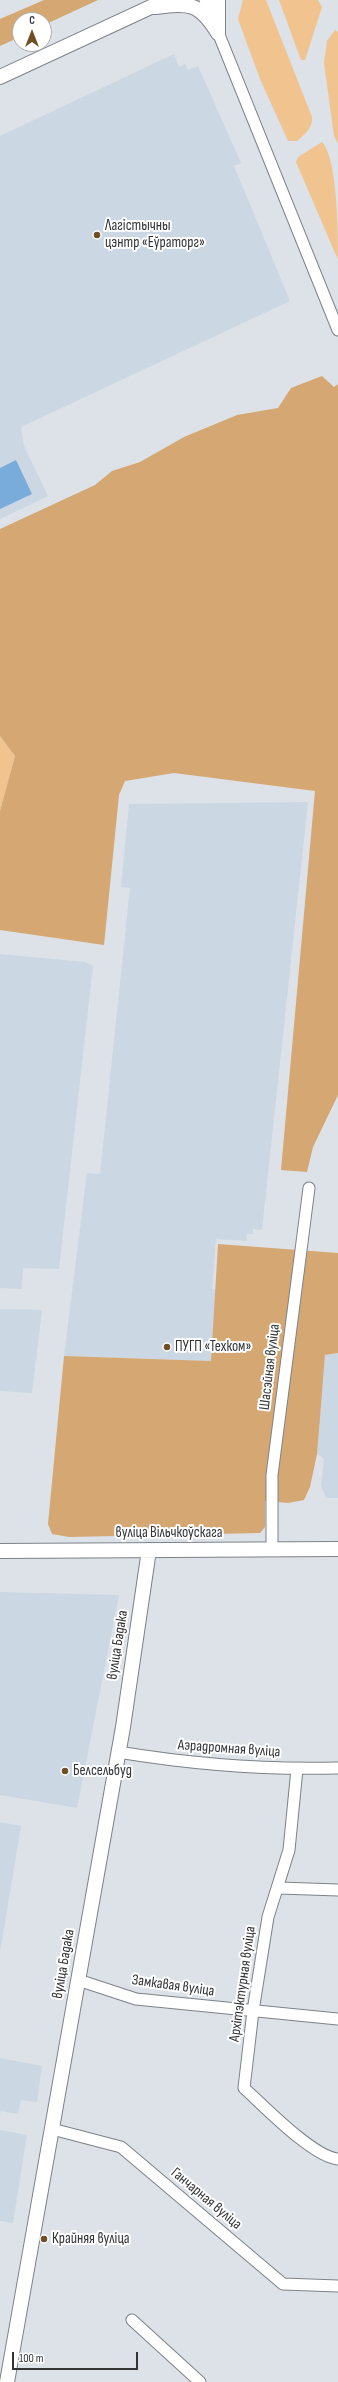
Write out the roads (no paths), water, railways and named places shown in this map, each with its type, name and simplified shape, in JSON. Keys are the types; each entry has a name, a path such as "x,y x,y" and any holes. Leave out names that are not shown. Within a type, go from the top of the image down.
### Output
{"main road":[{"path":"0,77 166,0"},
{"path":"218,0 218,33"},
{"path":"149,8 172,4 195,7 204,13 218,33"},
{"name":"вуліца Вільчкоўскага","path":"0,1551 338,1549"},
{"name":"вуліца Бадака","path":"7,2382 118,1752 149,1550"}],"street":[{"path":"205,0 338,330"},
{"name":"Шасэйная вуліца","path":"272,1550 272,1475 308,1188"},
{"name":"Аэрадромная вуліца","path":"118,1752 174,1761 298,1769 338,1768"},
{"name":"Архітэктурная вуліца","path":"298,1769 289,1850 279,1888 268,1917 252,2011 244,2088 313,2148 329,2158 338,2159"},
{"path":"279,1888 338,1890"},
{"name":"Замкавая вуліца","path":"78,1980 136,1999 338,2019"},
{"name":"Ганчарная вуліца","path":"52,2129 120,2147 284,2284 338,2286"},
{"path":"132,2320 200,2382"}],"water":[{"path":"16,460 32,494 0,509 0,468"}],"place":[{"name":"Лагістычны цэнтр «Еўраторг»","path":"97,235"},
{"name":"ПУГП «Техком»","path":"167,1347"},
{"name":"Белсельбуд","path":"65,1771"},
{"name":"Крайняя вуліца","path":"44,2239"}]}
